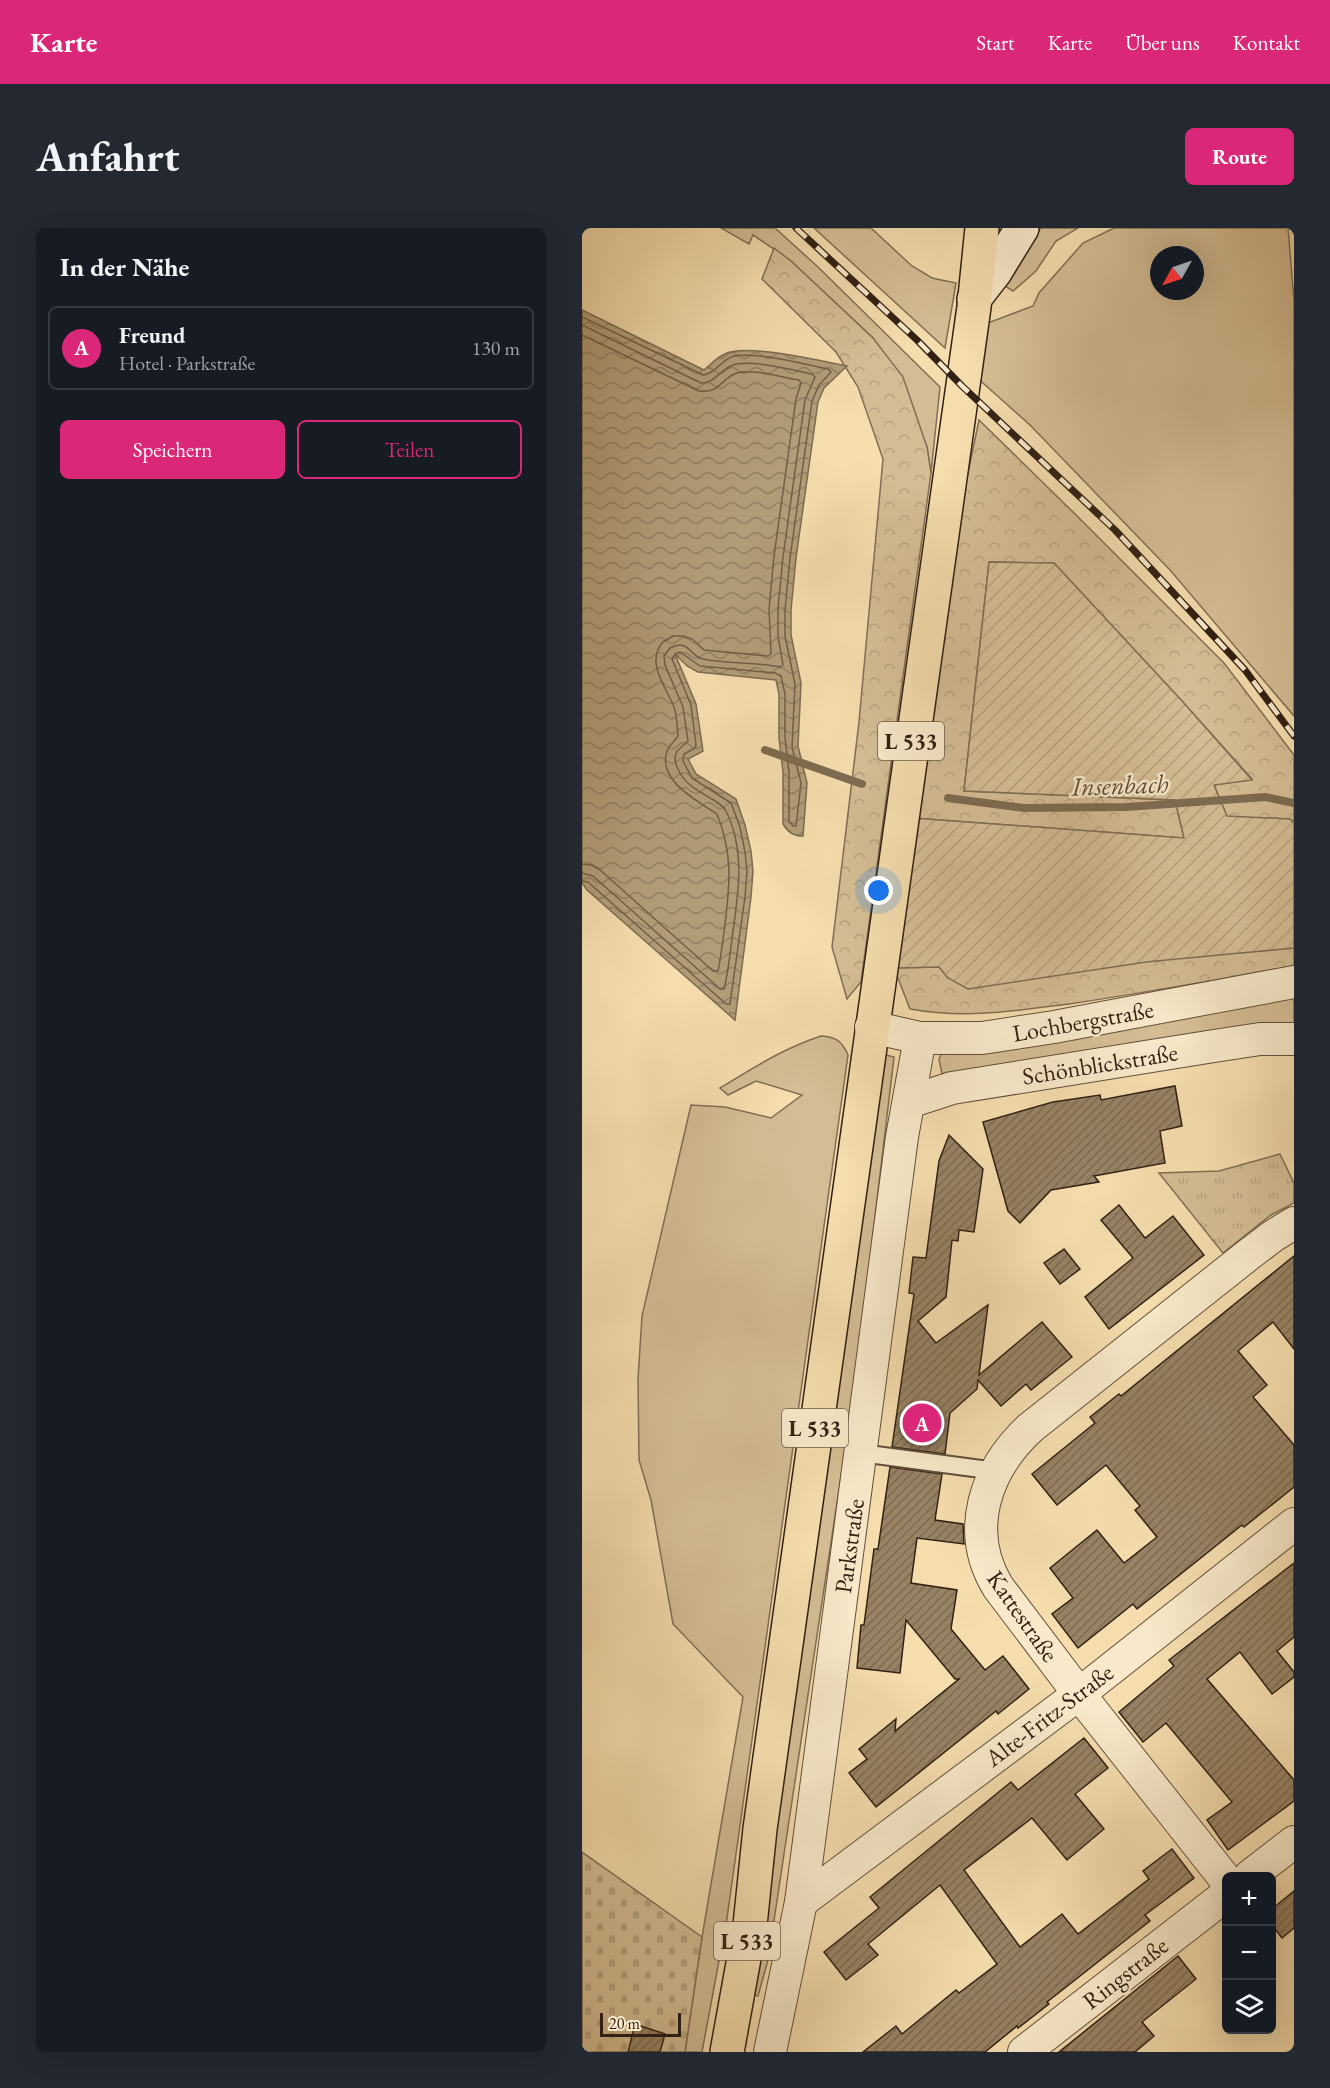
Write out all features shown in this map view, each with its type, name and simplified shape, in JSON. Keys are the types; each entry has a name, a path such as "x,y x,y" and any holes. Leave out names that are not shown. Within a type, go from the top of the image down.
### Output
{"main road":[{"name":"L 533","path":"727,2052 750,1925 760,1829 974,299 982,228"},
{"path":"974,299 995,272 1022,228"}],"street":[{"name":"Lochbergstraße","path":"871,1027 920,1038 982,1038 1054,1027 1294,982"},
{"name":"Parkstraße","path":"770,2052 801,1902 902,1137 920,1038"},
{"name":"Schönblickstraße","path":"909,1102 963,1086 1260,1039 1294,1039"},
{"name":"Kattestraße","path":"1222,1874 1008,1602 991,1575 983,1552 981,1530 986,1494 996,1471 1006,1453 1030,1428 1248,1255 1294,1223"},
{"name":"Alte-Fritz-Straße","path":"801,1902 1079,1694 1294,1524"},
{"path":"1255,1872 1294,1842"},
{"name":"Ringstraße","path":"1024,2052 1222,1898"}],"lane":[{"path":"861,1453 996,1471"}],"green space":[{"path":"721,228 775,228 940,387 931,473 927,447 918,424 873,338 791,261 753,235 749,244"},
{"path":"814,228 871,228 912,266 932,278 956,283 945,348"},
{"path":"1041,228 1078,228 1056,241 1036,271 1013,291 1005,286 1025,248"},
{"path":"1114,228 1288,228 1294,301 1294,716 1170,570 1030,425 974,375 985,324 1033,306 1039,293 1083,243"},
{"path":"774,248 791,261 873,338 903,377 927,447 931,473 861,982 847,999 832,947 859,722 883,459 858,387 836,352 762,279"},
{"path":"979,420 1224,663 1294,755 1294,823 1290,819 1227,817 1214,785 1252,779 1054,563 989,562 964,791 1175,800 1184,838 914,818 963,497"},
{"path":"989,562 1054,563 1252,780 1214,785 1227,816 1290,819 1294,823 1294,948 1146,962 968,989 948,978 939,967 894,968 913,818 1184,838 1175,800 964,791"},
{"path":"1294,948 1294,966 1097,1000 970,1014 910,1009 894,968 939,967 948,978"},
{"path":"1294,997 1294,1030 943,1079 939,1059 943,1050"},
{"path":"821,1036 831,1037 838,1041 848,1055 727,1918 702,2052 685,2052 743,1697 673,1624 651,1500 639,1460 638,1379 642,1316 691,1105 725,1107 771,1118 802,1095 756,1081 728,1095 720,1088 781,1052"},
{"path":"879,1053 894,1057 856,1377 768,1960 758,1996 746,1992"},
{"path":"1280,1154 1294,1183 1294,1203 1271,1215 1223,1253 1159,1173 1219,1171"},
{"path":"582,1852 702,1937 685,2052 582,2052"}],"water":[{"path":"582,310 704,370 721,356 737,351 785,354 847,366 824,388 818,402 791,610 791,635 801,683 798,746 807,783 803,836 791,833 783,824 783,772 779,738 779,694 776,680 698,672 687,666 675,654 696,704 703,751 688,759 696,774 736,799 751,851 753,871 751,897 735,1020 587,890 582,883"}],"building":[{"path":"1175,1086 1182,1126 1160,1131 1165,1163 1094,1176 1099,1182 1051,1190 1020,1223 1008,1211 983,1122 1053,1102 1100,1095 1101,1100"},
{"path":"949,1135 983,1169 974,1232 959,1230 958,1241 952,1240 946,1297 918,1321 936,1343 988,1305 979,1375 1042,1322 1072,1357 1031,1390 1026,1384 1001,1406 978,1380 977,1389 950,1413 945,1454 892,1447 914,1294 909,1293 913,1257 926,1258 939,1161"},
{"path":"1119,1205 1145,1238 1173,1216 1204,1255 1109,1329 1085,1297 1133,1258 1101,1220"},
{"path":"1064,1249 1080,1269 1060,1284 1044,1263"},
{"path":"1294,1256 1294,1349 1273,1322 1238,1351 1267,1385 1253,1397 1294,1445 1294,1487 1244,1527 1242,1525 1137,1609 1133,1604 1078,1648 1052,1614 1073,1598 1050,1568 1097,1530 1124,1563 1157,1537 1135,1510 1140,1506 1106,1465 1057,1505 1032,1474 1095,1423 1090,1417 1119,1394 1121,1396"},
{"path":"890,1467 942,1474 935,1520 963,1524 964,1544 917,1538 911,1583 957,1590 951,1629 985,1670 1003,1656 1029,1689 998,1714 996,1711 876,1807 849,1773 867,1759 859,1749 896,1719 895,1731 959,1679 955,1679 906,1620 900,1673 857,1668 861,1625 864,1625 874,1549 878,1549"},
{"path":"1294,1563 1294,1637 1277,1651 1294,1672 1294,1677 1272,1694 1240,1652 1207,1679 1294,1780 1294,1801 1228,1850 1207,1820 1232,1802 1166,1723 1143,1742 1119,1712 1174,1666 1169,1660"},
{"path":"1084,1738 1108,1768 1075,1794 1104,1829 1067,1860 1032,1818 964,1870 1020,1947 1062,1914 1078,1934 1149,1879 1143,1871 1172,1849 1194,1878 1145,1915 1150,1921 1047,2002 1049,2004 985,2052 863,2052 896,2026 902,2034 956,1990 959,1993 997,1964 940,1885 868,1944 878,1955 846,1980 824,1952 879,1908 870,1897 1011,1782 1018,1790"},
{"path":"1294,1891 1294,1928 1282,1938 1276,1930 1276,1906"},
{"path":"1178,1956 1196,1979 1142,2022 1154,2036 1135,2052 1059,2052"},
{"path":"635,2024 665,2034 660,2052 628,2052"}],"waterway":[{"name":"Insenbach","path":"765,750 862,784"},
{"name":"Insenbach","path":"948,798 1024,808 1127,807 1265,797 1294,803"}],"railway":[{"path":"796,228 917,340 962,386 1115,530 1245,670 1294,736"}],"place":[{"name":"Freund","path":"922,1423"}]}
